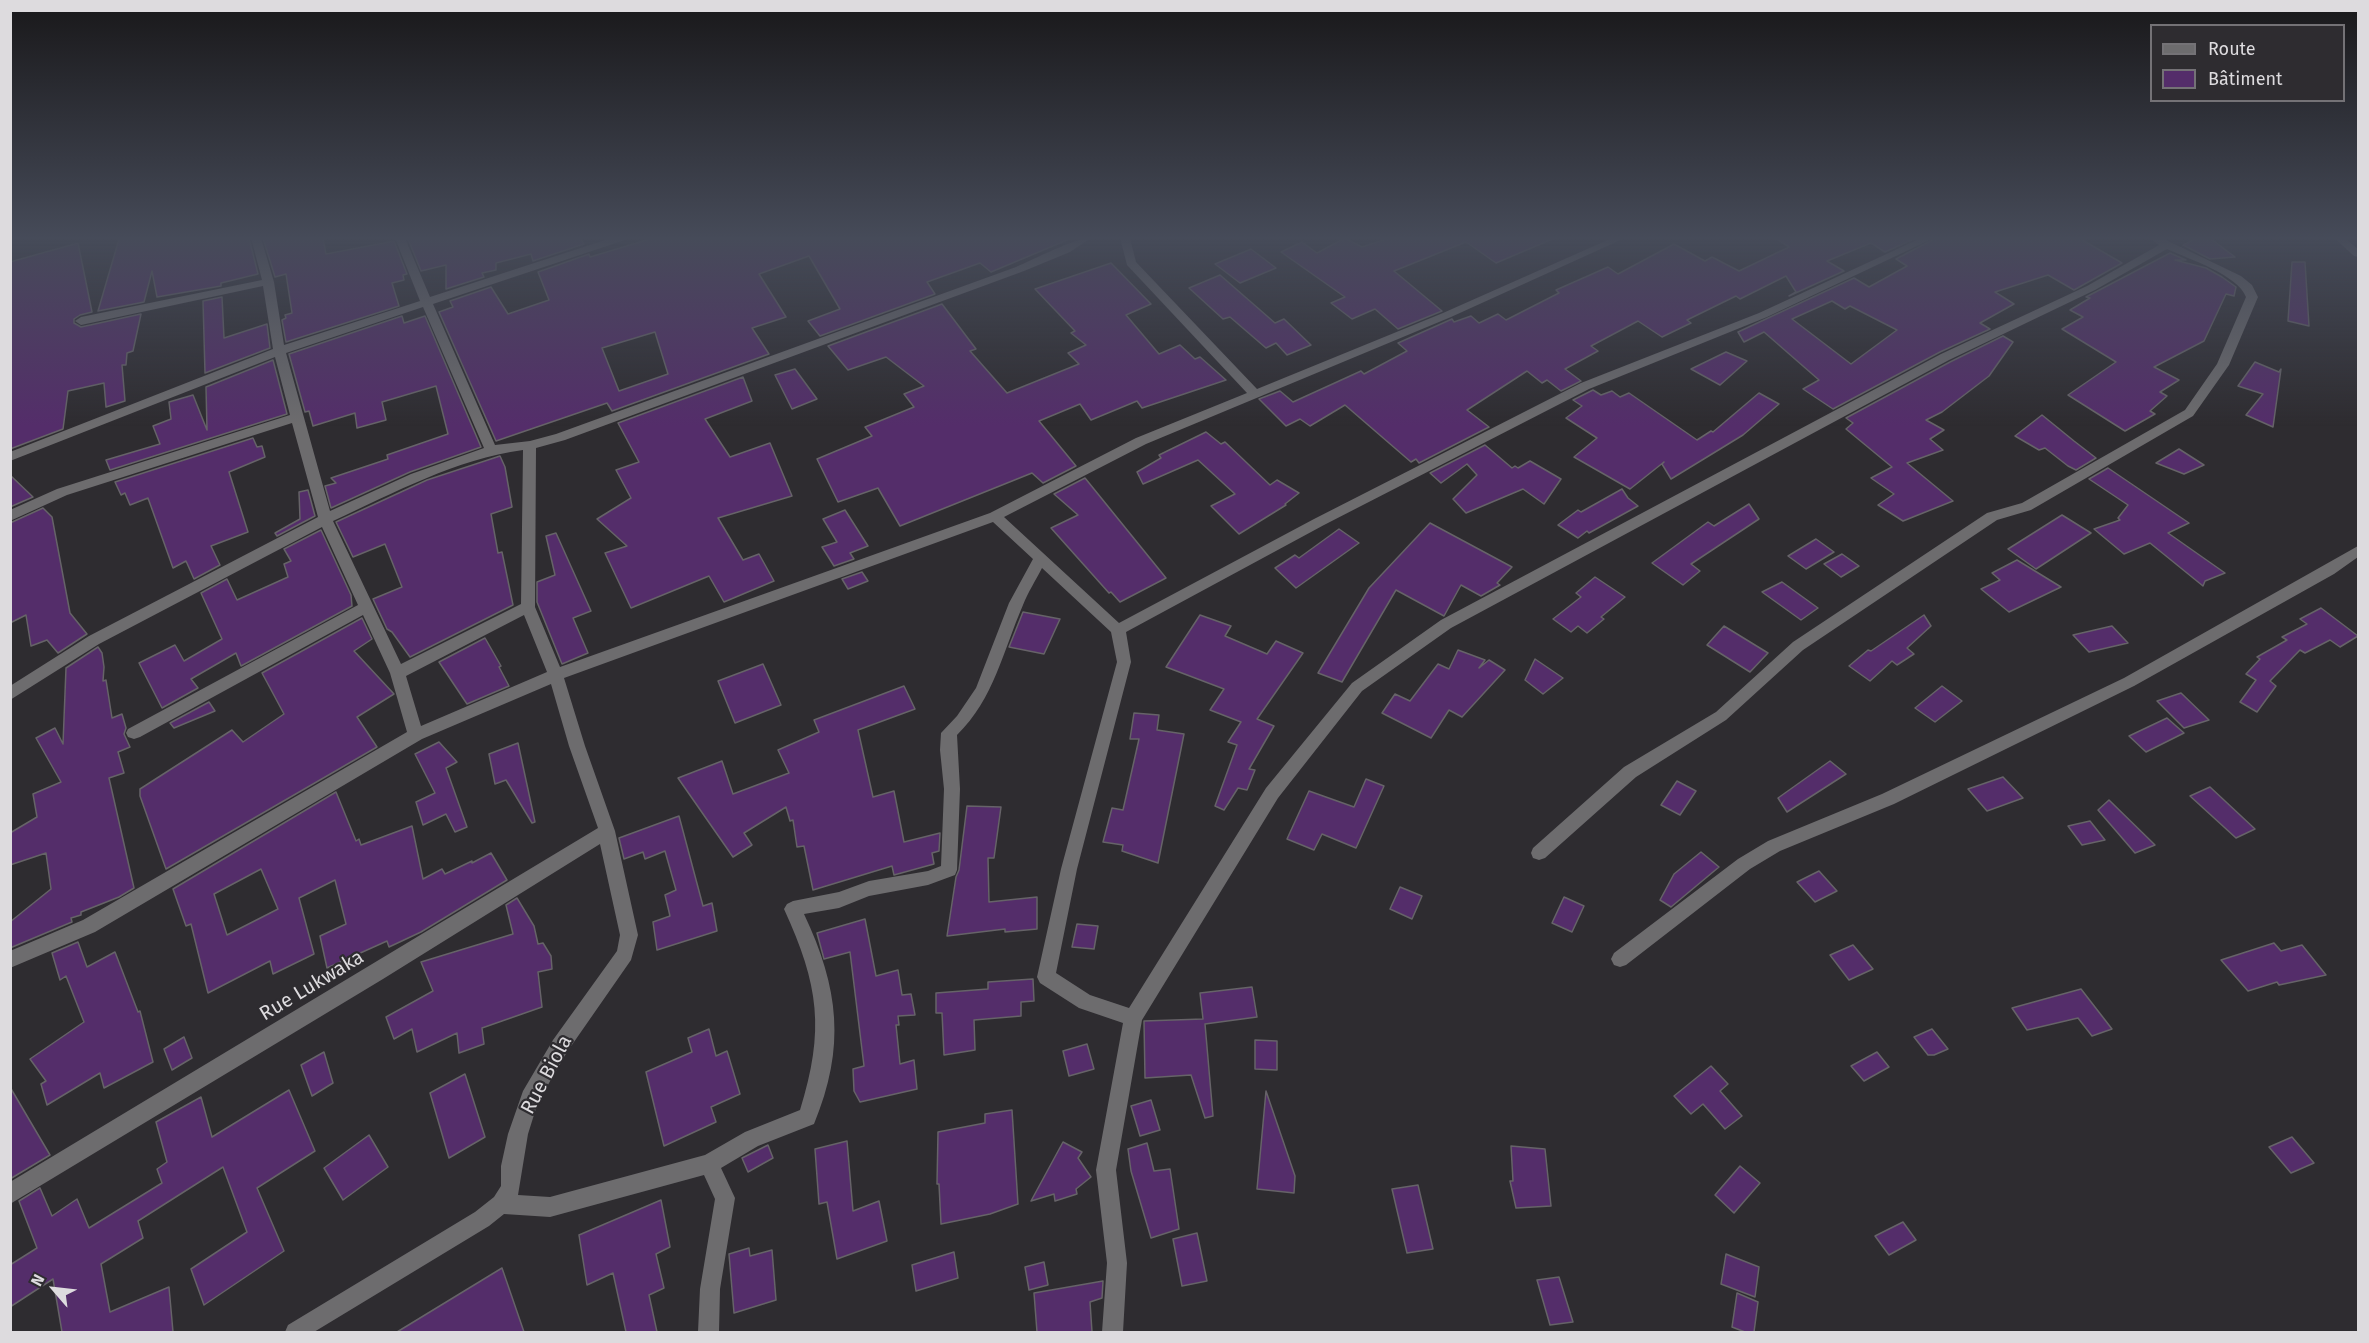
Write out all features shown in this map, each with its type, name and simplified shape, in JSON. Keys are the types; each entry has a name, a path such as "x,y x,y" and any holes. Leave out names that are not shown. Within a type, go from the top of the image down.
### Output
{"street":[{"path":"81,321 178,301"},
{"path":"271,301 279,351 326,519 398,673 416,735"},
{"path":"10,457 279,351 428,301 456,373 491,450"},
{"path":"10,694 94,640 326,519 416,477 491,450 530,445 560,437 933,301"},
{"path":"1167,301 1255,394"},
{"path":"10,960 89,926 416,735 556,675 995,516 1141,441 1479,301"},
{"path":"1118,630 1319,522 1585,386 1794,301"},
{"path":"1113,1332 1117,1263 1106,1170 1133,1018 1272,793 1357,687 1446,624 1945,357 2064,301"},
{"path":"1539,853 1630,772 1721,716 1798,646 1992,516 2026,507 2189,413 2223,365 2242,326 2251,301"},
{"path":"10,516 62,492 297,417"},
{"path":"530,445 528,607 556,675 577,746 607,831"},
{"path":"995,516 1118,630 1124,662 1069,869 1046,977 1085,1002 1133,1018"},
{"path":"1620,958 1744,864 1774,846 1888,799 2129,682 2330,570 2358,551"},
{"path":"295,1332 482,1219 501,1204 550,1207 709,1164 752,1139 807,1117 819,1082 827,1041 824,987 809,942 792,909 839,900 869,889 928,878 949,870 952,789 948,750 949,733 962,722 978,700 1017,600 1040,558"},
{"path":"134,733 368,606"},
{"path":"398,673 528,607"},
{"name":"Rue Biola","path":"501,1204 511,1188 511,1166 518,1134 530,1098 560,1046 625,954 628,935 614,862 606,839 607,831"},
{"name":"Rue Lukwaka","path":"10,1194 377,974 607,831"},
{"path":"709,1164 724,1198 710,1289 709,1332"}],"building":[{"path":"10,301 90,301 92,312 74,319 74,323 81,327 141,314 133,351 127,353 126,365 122,365 125,401 106,407 104,383 68,391 63,429 10,449"},
{"path":"101,301 144,301 144,302 98,311"},
{"path":"203,301 222,301 224,338 267,324 270,348 205,373"},
{"path":"290,301 397,301 399,306 286,342 282,320 286,318 285,315 292,313"},
{"path":"451,301 500,301 508,314 547,301 776,301 786,317 752,328 769,354 612,411 607,403 496,441 439,312 453,307","holes":["655,332 668,374 619,391 602,348"]},
{"path":"835,301 917,301 820,336 808,321 840,309"},
{"path":"1046,301 1148,301 1151,304 1126,315 1159,354 1180,345 1195,359 1200,357 1226,380 1142,408 1137,401 1091,420 1080,404 1039,421 1076,466 1043,483 1032,473 900,526 878,488 838,502 817,459 872,436 865,427 914,407 904,394 924,386 886,357 848,370 828,346 942,304 976,349 970,351 1007,393 1079,364 1068,353 1086,345 1071,333 1075,331"},
{"path":"1203,301 1249,301 1275,323 1284,319 1311,345 1287,355 1276,343 1266,348 1230,317 1223,319"},
{"path":"1336,301 1430,301 1442,311 1398,329 1375,309 1352,319 1331,303"},
{"path":"1544,301 1726,301 1687,320 1691,323 1662,337 1638,321 1591,346 1598,351 1565,369 1581,381 1561,391 1547,380 1542,383 1527,371 1467,410 1489,427 1419,463 1416,459 1411,462 1345,405 1310,426 1300,419 1286,426 1259,399 1280,391 1293,402 1361,371 1364,374 1407,351 1398,343 1452,319 1454,322 1471,316 1479,323 1498,314 1506,320"},
{"path":"1805,301 2009,301 2014,304 1980,323 1990,329 1940,352 1833,409 1803,389 1819,380 1764,332 1744,342 1738,332","holes":["1832,301 1845,309 1850,306 1897,330 1851,364 1792,319"]},
{"path":"2086,301 2223,301 2204,341 2154,367 2179,380 2160,392 2167,396 2150,411 2155,414 2125,431 2068,395 2116,362 2062,329 2083,317 2070,310"},
{"path":"2289,301 2307,301 2309,326 2288,321"},
{"path":"402,316 404,323 425,316 481,447 410,472 331,508 325,486 336,483 331,478 388,459 387,455 448,434 436,386 382,402 386,420 357,428 355,413 313,426 309,411 305,412 289,354"},
{"path":"2003,336 2013,342 1989,376 1942,412 1926,420 1944,430 1930,439 1943,450 1907,463 1953,501 1903,521 1878,505 1894,494 1871,478 1892,467 1846,429 1853,423 1846,418"},
{"path":"1726,352 1747,361 1720,385 1691,369"},
{"path":"273,360 287,414 110,470 106,460 160,444 153,426 171,419 169,402 193,395 207,430 206,387"},
{"path":"2255,362 2279,372 2281,369 2273,427 2246,415 2263,394 2238,386"},
{"path":"795,369 817,399 792,409 775,375"},
{"path":"743,377 752,401 705,419 730,457 770,443 792,496 718,518 743,560 759,554 774,581 724,602 709,576 631,608 605,553 627,546 597,519 631,498 616,470 639,462 618,423"},
{"path":"1593,390 1601,395 1612,391 1620,397 1629,393 1697,440 1713,432 1759,393 1779,404 1743,435 1671,479 1662,464 1664,462 1630,489 1574,457 1597,438 1566,418 1582,406 1573,400"},
{"path":"2042,415 2096,458 2076,470 2045,448 2039,450 2015,436"},
{"path":"1206,432 1221,444 1225,442 1270,485 1277,480 1299,493 1286,505 1239,534 1211,506 1235,494 1198,460 1143,484 1137,472 1161,458 1159,455"},
{"path":"253,438 257,447 262,446 265,457 229,472 248,532 211,546 220,565 194,579 186,561 173,568 148,498 130,505 125,493 121,495 115,482"},
{"path":"1485,445 1512,468 1515,466 1518,468 1530,461 1561,479 1544,504 1523,489 1466,513 1453,499 1477,475 1467,464 1441,483 1430,473"},
{"path":"2179,449 2204,465 2184,474 2156,463"},
{"path":"500,456 505,467 512,507 491,514 498,553 502,552 513,605 410,657 392,632 387,629 373,599 402,587 385,544 353,557 336,522 427,480"},
{"path":"2108,468 2189,523 2168,533 2225,573 2205,581 2203,586 2150,543 2124,554 2094,529 2120,520 2118,518 2128,505 2089,479"},
{"path":"10,475 33,497 10,507"},
{"path":"1085,478 1166,578 1120,602 1111,592 1109,593 1051,528 1078,515 1054,494"},
{"path":"1622,489 1638,506 1589,533 1587,531 1578,538 1558,525 1578,510 1581,512"},
{"path":"308,490 315,516 277,536 275,533 300,519 299,492"},
{"path":"1749,504 1759,519 1691,564 1700,571 1683,585 1652,563 1708,522 1714,526"},
{"path":"43,508 52,517 70,613 87,634 58,653 47,640 31,646 26,615 10,623 10,523"},
{"path":"845,510 868,546 850,553 854,559 834,566 822,547 837,542 823,519"},
{"path":"2062,515 2091,533 2036,569 2008,549"},
{"path":"1430,523 1512,567 1497,583 1500,585 1481,596 1461,585 1444,616 1396,590 1342,682 1318,673 1369,588"},
{"path":"1339,529 1359,543 1296,588 1275,568 1295,555 1299,558"},
{"path":"321,530 351,595 352,606 241,666 236,653 191,679 198,688 162,708 139,663 175,645 184,661 222,639 201,593 227,579 237,600 288,577 284,564 291,561 284,549"},
{"path":"556,533 591,611 573,618 588,653 562,664 537,602 537,582 555,575 546,536"},
{"path":"1816,539 1834,552 1806,569 1788,556"},
{"path":"1842,554 1859,566 1841,577 1824,564"},
{"path":"2017,560 2061,587 2009,612 1981,589 2000,580 1992,573"},
{"path":"862,572 868,581 848,589 842,579"},
{"path":"1595,577 1625,597 1601,617 1604,619 1587,633 1578,626 1571,632 1553,619 1581,597 1576,593"},
{"path":"1782,582 1818,608 1801,620 1762,592"},
{"path":"2321,608 2358,636 2340,647 2330,640 2305,653 2300,650 2270,681 2276,686 2257,712 2240,702 2256,680 2246,674 2260,659 2257,657 2287,640 2282,637 2307,624 2300,619"},
{"path":"1023,612 1060,619 1044,654 1009,647"},
{"path":"1200,615 1231,626 1225,636 1267,654 1276,641 1303,653 1257,719 1274,726 1249,769 1255,770 1247,790 1238,788 1224,810 1215,806 1237,745 1228,742 1241,722 1210,710 1224,689 1166,667"},
{"path":"1924,615 1931,626 1907,648 1914,654 1897,665 1892,661 1870,681 1849,666 1868,650 1871,651"},
{"path":"362,618 372,639 354,651 394,694 357,717 377,747 166,869 140,796 140,789 232,730 243,742 284,714 262,673"},
{"path":"1724,626 1768,653 1750,672 1707,645"},
{"path":"2112,626 2128,643 2089,652 2073,635"},
{"path":"485,638 509,686 467,704 439,662"},
{"path":"98,647 102,653 103,681 106,680 112,718 122,714 126,728 124,734 130,747 118,752 124,773 109,778 134,888 119,897 81,912 81,915 71,918 72,922 10,948 10,922 51,889 46,853 10,865 10,833 37,817 33,794 61,782 36,738 55,728 63,744 66,668"},
{"path":"1458,650 1485,660 1479,668 1489,660 1505,670 1462,717 1449,710 1431,738 1382,713 1395,694 1410,701 1438,664 1449,669"},
{"path":"1535,659 1563,678 1543,694 1525,680"},
{"path":"763,664 781,705 735,723 718,681"},
{"path":"904,686 915,709 858,730 873,797 894,791 904,842 940,833 939,851 932,853 934,864 894,875 892,866 813,890 804,846 797,847 793,820 790,821 786,807 744,833 752,845 733,857 678,778 722,761 733,794 789,773 778,750 819,732 814,720"},
{"path":"1942,686 1962,701 1935,722 1915,708"},
{"path":"2181,693 2209,720 2184,728 2157,701"},
{"path":"209,702 215,711 174,728 170,723"},
{"path":"1134,713 1159,715 1157,730 1184,734 1158,863 1122,851 1123,845 1103,842 1112,808 1123,810 1139,739 1130,739"},
{"path":"2167,718 2184,733 2146,752 2129,736"},
{"path":"439,742 457,762 446,768 467,827 455,832 446,814 423,825 416,802 435,793 415,754"},
{"path":"518,743 535,822 532,823 506,780 495,784 489,754"},
{"path":"1830,761 1846,774 1787,812 1778,798"},
{"path":"2003,777 2023,798 1987,811 1968,789"},
{"path":"1366,779 1384,786 1356,848 1322,834 1314,850 1287,839 1309,791 1354,807"},
{"path":"1677,781 1696,791 1680,815 1661,805"},
{"path":"2210,787 2255,829 2236,838 2190,796"},
{"path":"336,792 356,841 359,839 361,845 412,826 423,879 442,869 445,874 491,853 507,880 421,932 389,947 387,941 327,968 320,936 346,924 335,880 299,898 314,954 273,974 270,961 208,993 191,924 186,926 173,889","holes":["261,869 278,909 227,935 214,894"]},
{"path":"2109,800 2155,845 2135,853 2098,810"},
{"path":"967,806 1001,807 994,858 988,858 989,902 1037,897 1037,929 1005,932 1005,929 947,936 959,870"},
{"path":"679,816 703,906 712,903 717,931 657,950 653,922 670,916 665,895 676,890 665,851 645,859 643,852 624,859 619,838"},
{"path":"2090,821 2105,840 2082,845 2068,826"},
{"path":"1701,852 1719,867 1671,907 1660,900 1674,874"},
{"path":"1819,871 1837,891 1815,902 1797,882"},
{"path":"1400,887 1422,896 1412,919 1390,909"},
{"path":"1564,897 1584,906 1572,932 1552,923"},
{"path":"517,898 534,926 538,944 543,943 551,956 552,969 538,972 542,1007 482,1028 484,1044 459,1053 457,1033 417,1052 412,1029 394,1039 386,1017 433,991 421,962 513,934 506,905"},
{"path":"865,919 876,976 898,970 902,995 911,994 915,1015 898,1016 899,1025 896,1025 900,1064 914,1060 917,1089 860,1102 854,1091 853,1069 864,1066 850,952 824,959 817,933"},
{"path":"1077,924 1098,926 1094,949 1072,947"},
{"path":"78,942 87,967 115,952 138,1012 140,1011 153,1062 104,1088 100,1073 47,1105 41,1084 46,1081 30,1059 84,1022 66,976 60,980 52,953"},
{"path":"2274,943 2281,951 2302,945 2326,975 2279,985 2277,982 2248,991 2221,960"},
{"path":"1853,945 1873,969 1849,980 1830,955"},
{"path":"1033,979 1034,1001 1021,1002 1021,1016 974,1020 975,1050 944,1055 942,1013 936,1013 936,993 988,989 988,982"},
{"path":"1252,987 1257,1017 1205,1024 1213,1116 1205,1118 1191,1075 1145,1078 1144,1021 1203,1019 1200,993"},
{"path":"2081,989 2112,1029 2092,1036 2078,1018 2027,1030 2012,1008"},
{"path":"709,1029 716,1056 727,1051 740,1094 711,1107 716,1122 664,1146 646,1072 692,1052 688,1038"},
{"path":"1932,1029 1948,1049 1928,1055 1914,1037"},
{"path":"184,1037 192,1058 172,1070 164,1049"},
{"path":"1255,1040 1277,1041 1277,1070 1255,1069"},
{"path":"1087,1044 1094,1069 1069,1076 1063,1051"},
{"path":"324,1052 333,1083 312,1096 301,1065"},
{"path":"1877,1052 1889,1067 1864,1081 1851,1066"},
{"path":"1711,1066 1728,1084 1720,1091 1742,1116 1725,1129 1703,1104 1691,1114 1674,1096"},
{"path":"465,1074 485,1137 449,1158 430,1093"},
{"path":"10,1087 50,1155 10,1179"},
{"path":"289,1090 315,1151 257,1188 284,1251 204,1305 191,1269 247,1232 223,1167 138,1221 143,1238 101,1264 110,1312 169,1287 173,1332 62,1332 53,1279 10,1307 10,1265 37,1248 19,1201 40,1188 52,1216 77,1199 89,1228 162,1183 157,1169 167,1162 156,1122 201,1097 212,1137"},
{"path":"1266,1091 1295,1176 1294,1193 1257,1189"},
{"path":"1151,1100 1160,1130 1140,1136 1131,1106"},
{"path":"1012,1110 1018,1204 990,1214 941,1224 939,1184 937,1184 938,1132 985,1123 985,1114"},
{"path":"369,1135 388,1167 343,1200 324,1168"},
{"path":"2292,1137 2314,1163 2291,1173 2269,1147"},
{"path":"847,1141 853,1211 879,1201 887,1241 837,1259 827,1202 819,1204 815,1149"},
{"path":"1063,1142 1082,1152 1078,1158 1091,1177 1076,1189 1077,1194 1055,1201 1054,1194 1031,1201"},
{"path":"1147,1143 1154,1171 1170,1169 1179,1229 1151,1238 1131,1171 1128,1149"},
{"path":"768,1145 773,1158 748,1172 742,1158"},
{"path":"1511,1146 1545,1149 1551,1206 1516,1208 1510,1181 1513,1181"},
{"path":"1740,1166 1760,1183 1734,1213 1715,1195"},
{"path":"1418,1185 1433,1249 1407,1253 1392,1189"},
{"path":"661,1200 670,1247 656,1254 664,1288 649,1295 657,1332 626,1332 613,1273 587,1285 579,1235"},
{"path":"1903,1222 1916,1240 1889,1255 1875,1236"},
{"path":"1197,1233 1207,1281 1182,1286 1173,1239"},
{"path":"749,1248 750,1256 772,1250 776,1300 734,1313 729,1254"},
{"path":"954,1252 958,1278 916,1291 912,1265"},
{"path":"1726,1254 1759,1267 1755,1297 1721,1284"},
{"path":"1044,1262 1048,1285 1029,1290 1025,1267"},
{"path":"502,1268 524,1332 397,1332"},
{"path":"1559,1277 1573,1322 1550,1325 1537,1280"},
{"path":"1103,1281 1102,1298 1090,1302 1092,1332 1037,1332 1034,1293"},
{"path":"1737,1293 1758,1302 1754,1332 1745,1332 1732,1327"}]}
